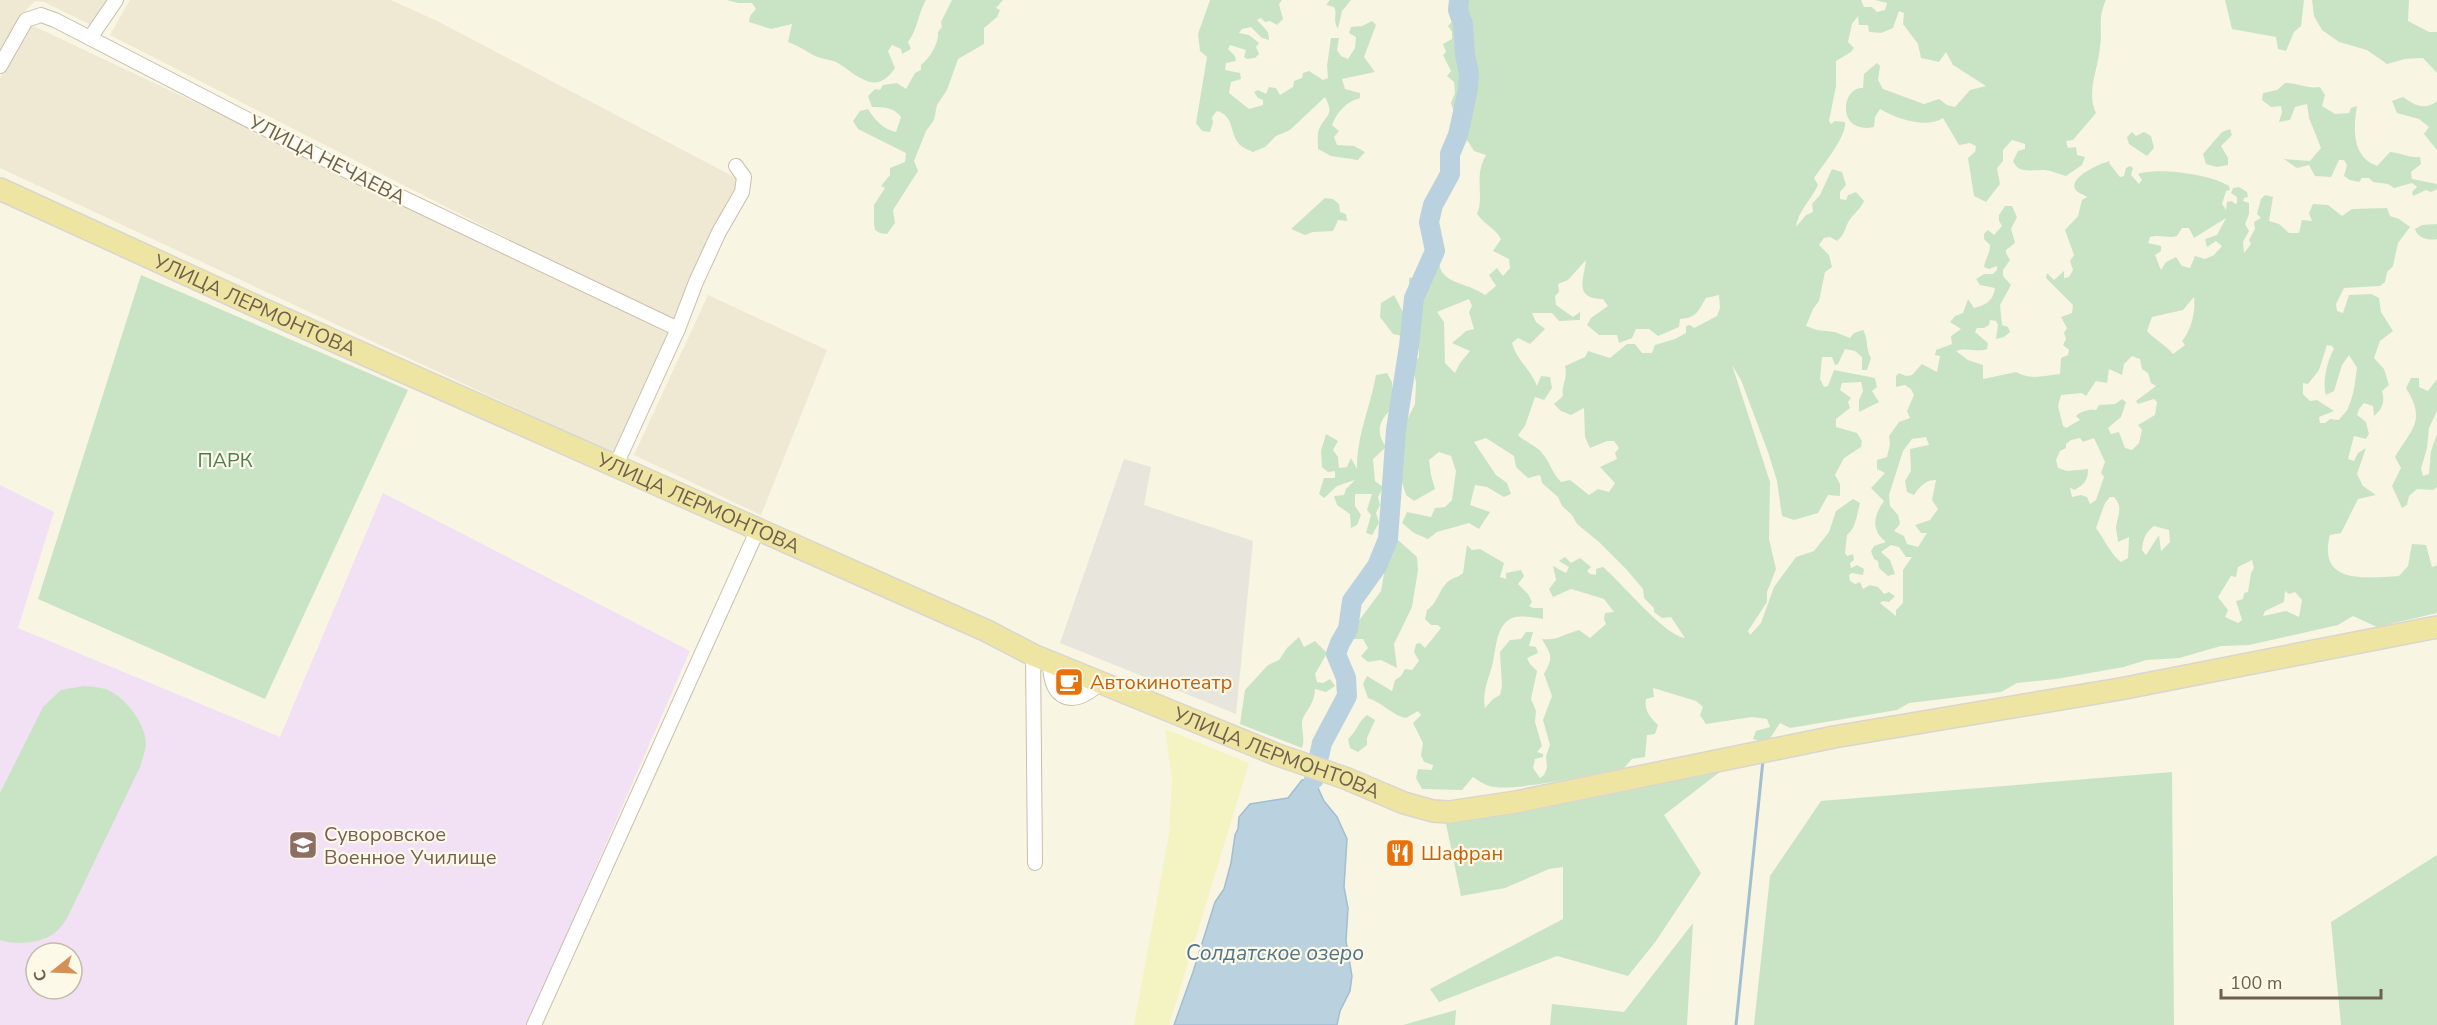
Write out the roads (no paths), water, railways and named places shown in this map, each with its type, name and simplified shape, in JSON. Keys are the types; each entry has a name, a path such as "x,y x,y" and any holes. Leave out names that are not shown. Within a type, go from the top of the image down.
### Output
{"main road":[{"name":"УЛИЦА ЛЕРМОНТОВА","path":"0,189 270,313 616,465 987,631 1042,658 1278,755 1328,772 1404,803 1432,811 1449,812 1516,802 1834,737 2120,689 2437,627"}],"street":[{"path":"90,38 116,0"},
{"name":"УЛИЦА НЕЧАЕВА","path":"0,66 26,20 42,15 351,173 678,329"},
{"path":"616,465 719,232 742,192 744,177 736,166"},
{"path":"534,1025 758,529"},
{"path":"1035,863 1042,658"}],"water":[{"name":"Солдатское озеро","path":"1314,779 1324,801 1337,817 1347,839 1344,887 1348,908 1346,941 1352,976 1350,991 1340,1011 1337,1025 1174,1025 1215,902 1224,889 1239,817 1250,804 1288,798 1302,780"}],"waterway":[{"path":"1314,779 1322,743 1347,696 1346,678 1336,654 1348,629 1352,601 1377,566 1388,539 1396,430 1414,298 1435,251 1429,222 1433,205 1450,174 1450,154 1458,135 1468,89 1469,73 1463,24 1458,10 1459,0"},
{"path":"1736,1025 1763,760"}],"place":[{"name":"Автокинотеатр","path":"1069,682"},
{"name":"Суворовское Военное Училище","path":"303,845"},
{"name":"Шафран","path":"1400,853"}],"park label":[{"name":"ПАРК","path":"225,460"}]}
